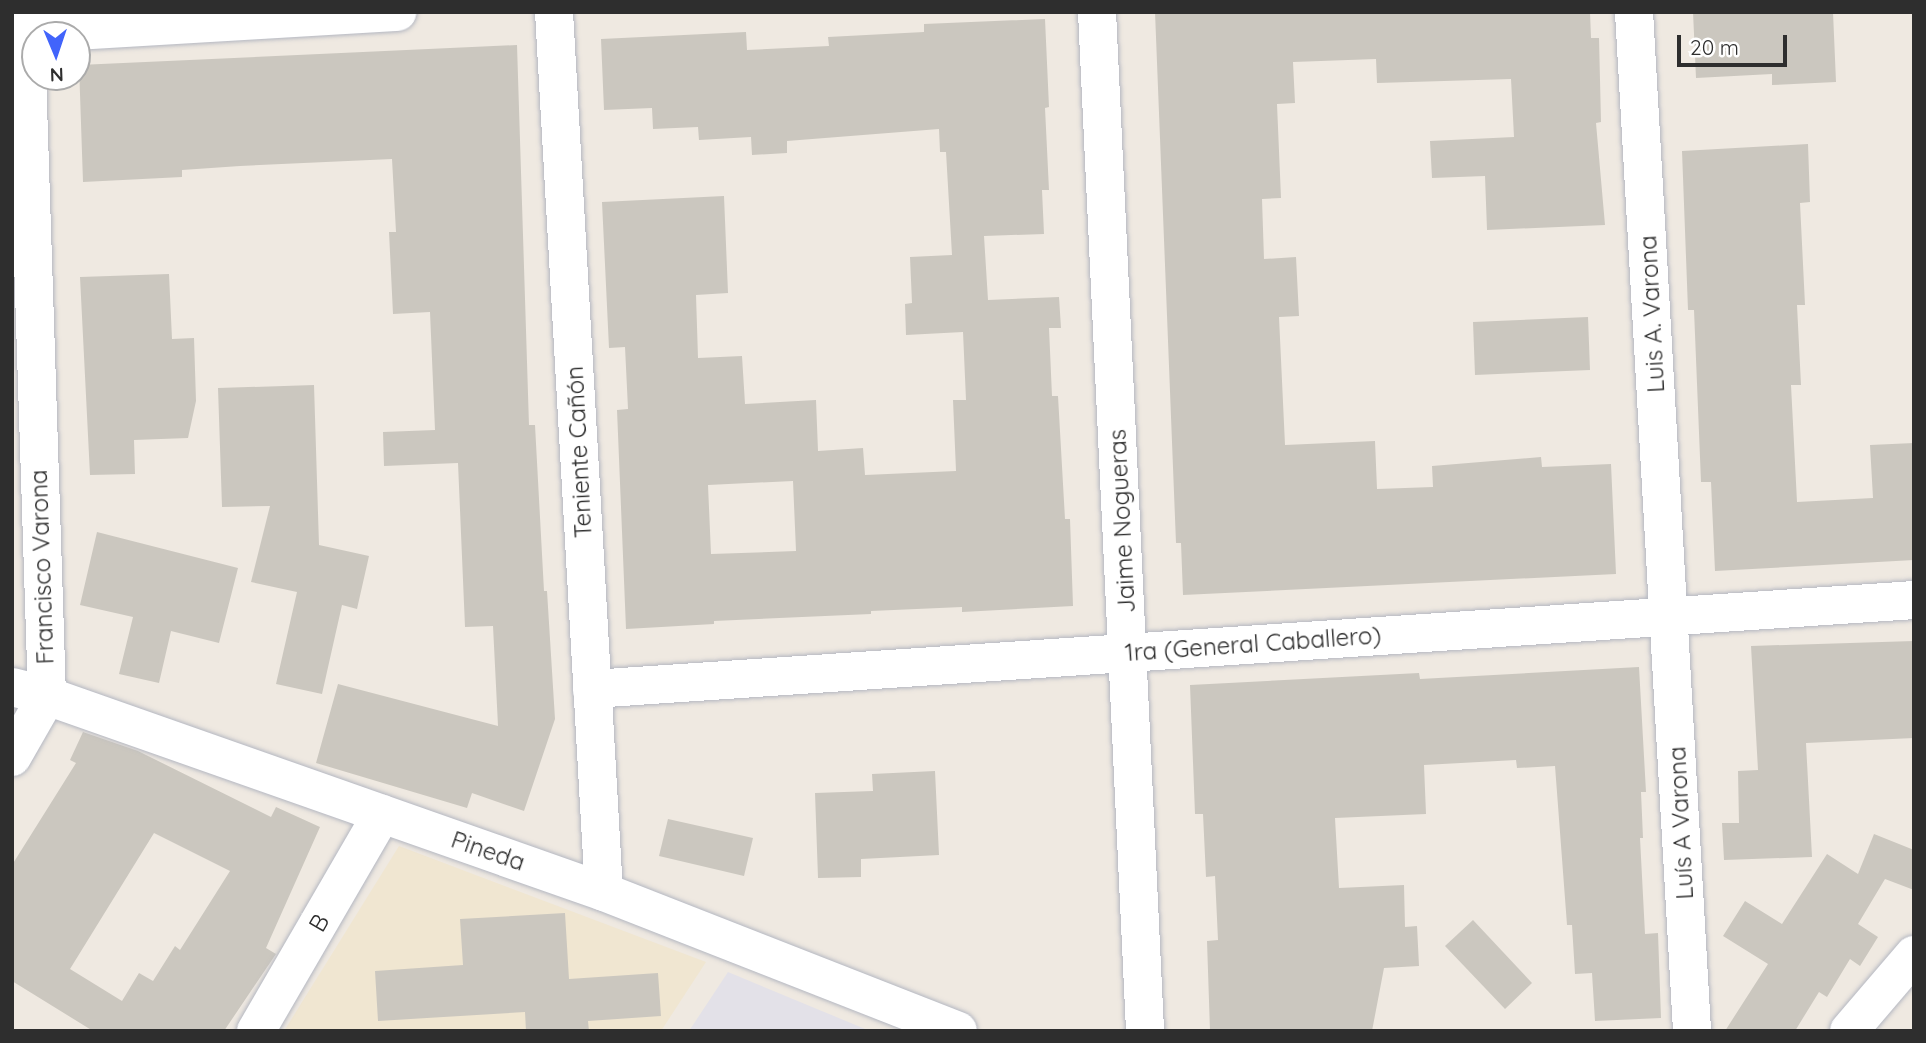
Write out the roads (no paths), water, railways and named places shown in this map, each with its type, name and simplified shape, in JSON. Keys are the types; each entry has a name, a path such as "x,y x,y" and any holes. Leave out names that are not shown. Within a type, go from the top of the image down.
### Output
{"street":[{"path":"91,21 397,12"},
{"name":"Teniente Cañón","path":"554,12 604,892"},
{"name":"Jaime Nogueras","path":"1097,12 1145,1031"},
{"name":"Luis A. Varona","path":"1634,12 1669,615"},
{"name":"Francisco Varona","path":"21,70 19,93 37,439 30,692"},
{"path":"12,402 37,439"},
{"name":"1ra (General Caballero)","path":"592,689 1914,600"},
{"name":"Luís A Varona","path":"1669,615 1692,1031"},
{"path":"12,758 30,692"},
{"name":"Pineda","path":"30,692 604,892 958,1031"},
{"name":"B","path":"256,1031 382,814"},
{"path":"1849,1031 1914,955"}]}
